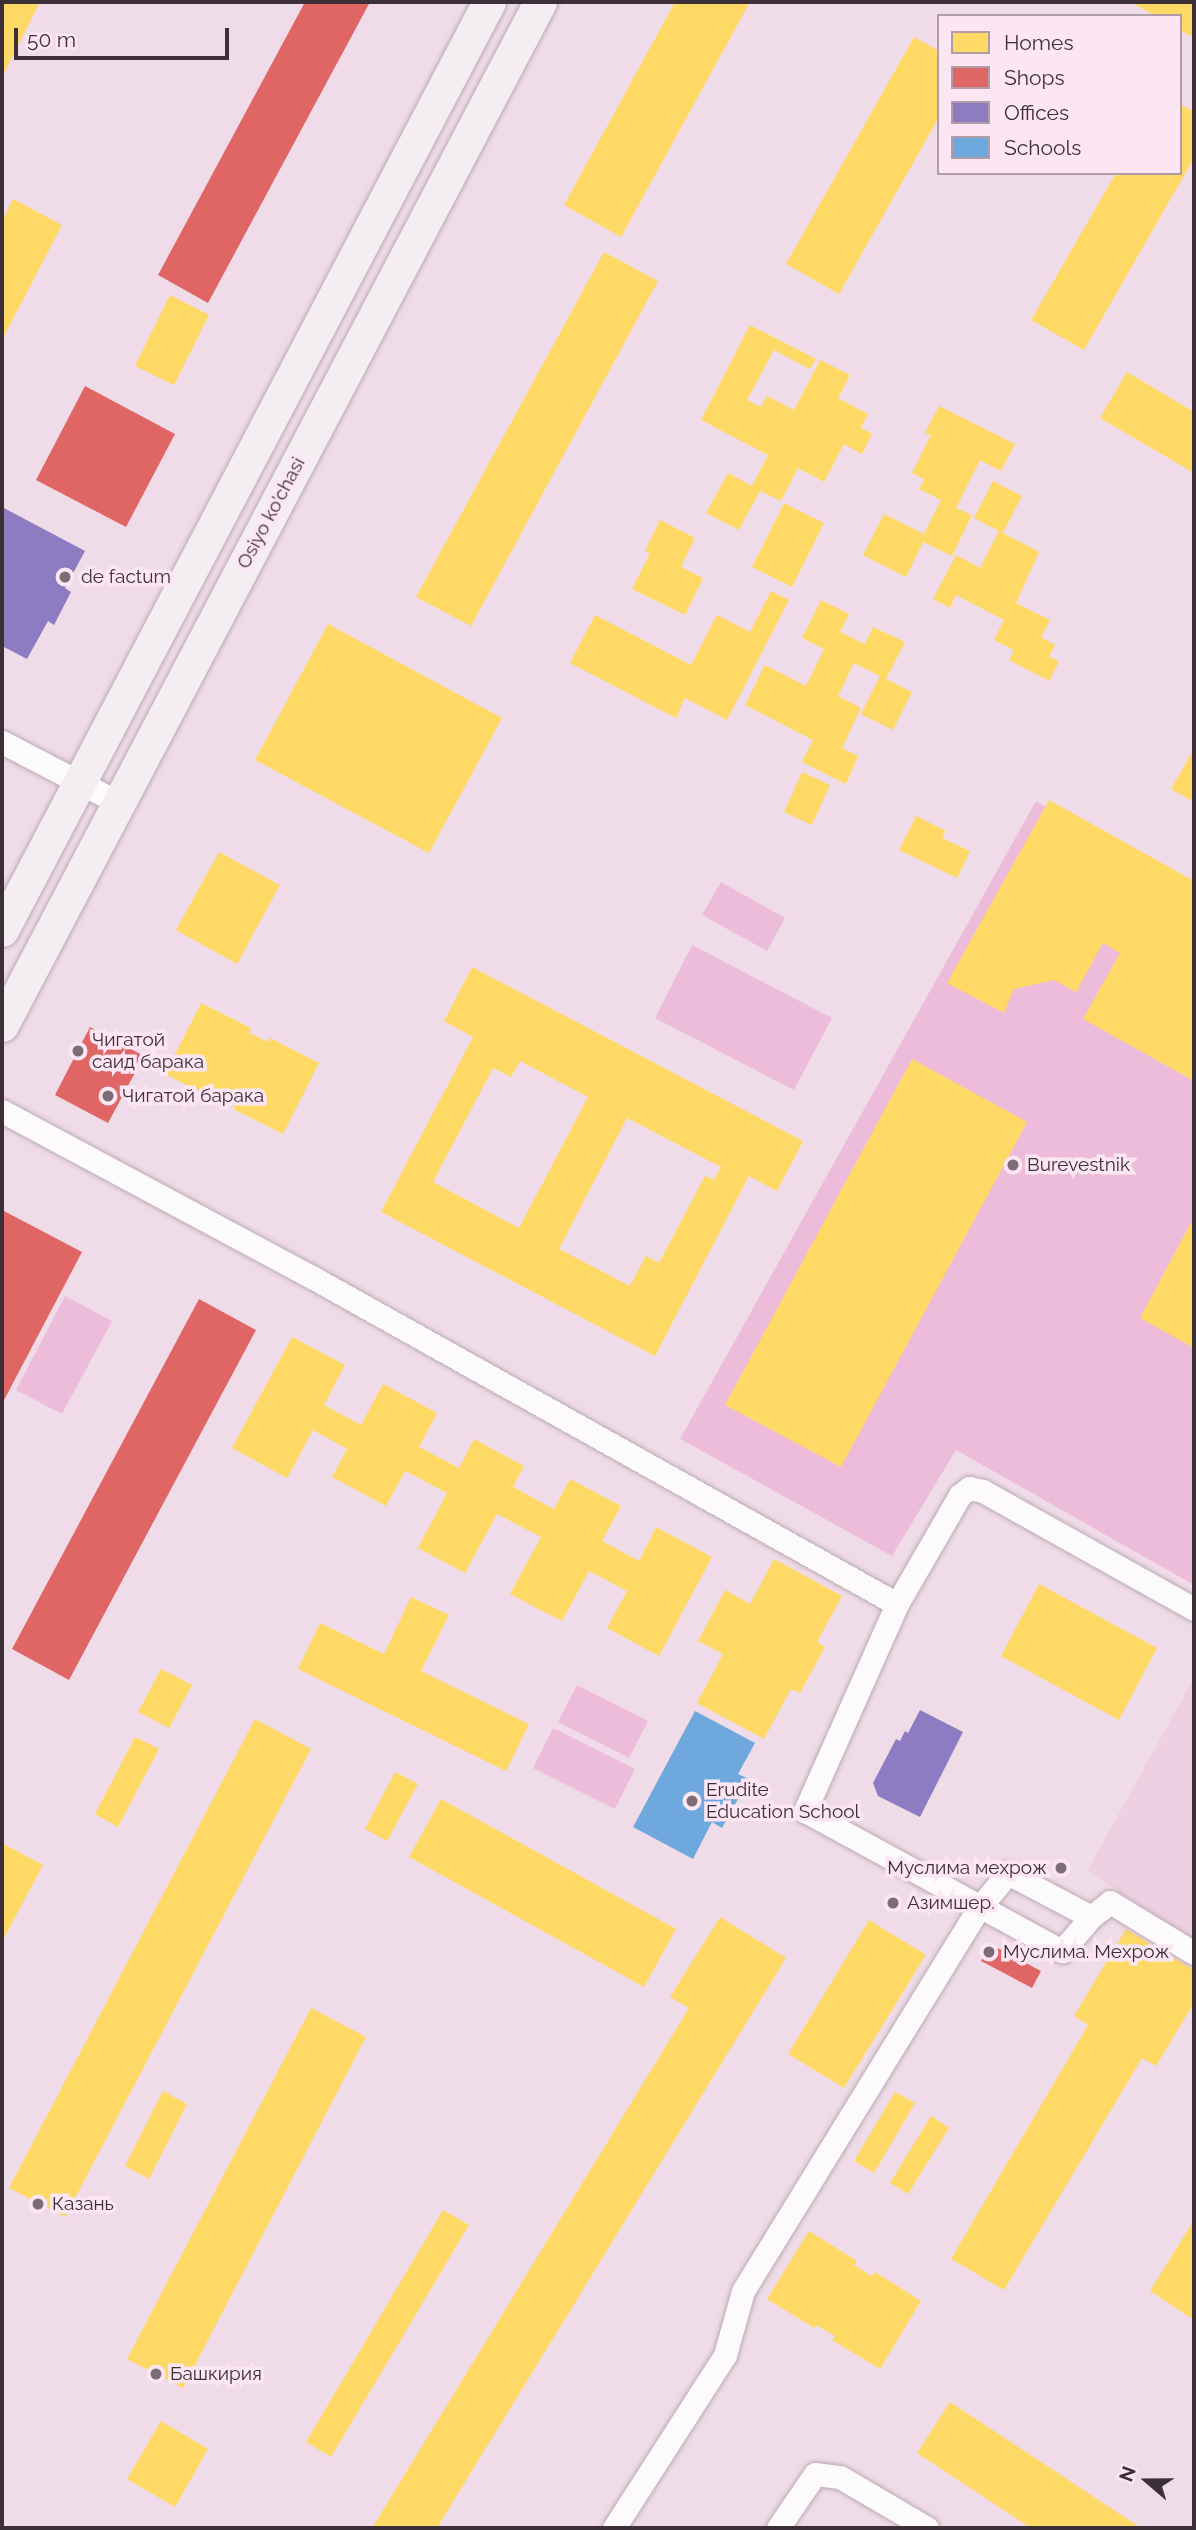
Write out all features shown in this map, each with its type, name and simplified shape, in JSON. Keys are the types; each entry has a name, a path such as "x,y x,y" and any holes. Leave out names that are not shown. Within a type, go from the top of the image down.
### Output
{"main road":[{"path":"2,929 489,2"},
{"name":"Osiyo ko'chasi","path":"2,1025 540,2"}],"street":[{"path":"2,742 119,803"},
{"path":"2,1111 299,1270 897,1604"},
{"path":"1194,1609 983,1491 970,1488 960,1495 897,1604 805,1811 1062,1951 1091,1917 1110,1902 1194,1953"},
{"path":"614,2528 725,2355 743,2291 979,1908 1008,1873 1091,1917"},
{"path":"778,2528 815,2474 841,2477 928,2528"}],"shaded area":[{"name":"Burevestnik","path":"1036,801 1194,891 1194,1585 956,1450 892,1556 680,1439"},
{"path":"721,882 785,918 767,951 702,915"},
{"path":"692,945 832,1018 794,1090 655,1018"},
{"path":"65,1296 112,1321 62,1414 16,1390"},
{"path":"1194,1678 1194,1940 1087,1871"},
{"path":"577,1685 648,1721 629,1758 558,1722"},
{"path":"553,1728 635,1769 615,1809 533,1768"}],"building: Homes":[{"path":"2,2 40,2 2,77"},
{"path":"675,2 750,2 621,237 564,205"},
{"path":"1130,2 1194,2 1194,38 1182,31 1182,14 1151,14"},
{"path":"914,37 937,50 937,121 839,294 786,264"},
{"path":"1182,105 1194,112 1194,158 1084,350 1031,320 1115,175 1182,175"},
{"path":"13,199 62,225 2,340 2,221"},
{"path":"604,252 658,281 471,626 416,597"},
{"path":"170,295 209,315 174,385 135,366"},
{"path":"750,325 816,359 810,369 774,350 747,400 761,407 767,396 794,410 820,360 850,375 838,398 868,414 861,428 872,434 862,454 844,444 824,482 798,468 781,501 760,491 739,530 706,513 728,473 752,486 768,455 701,420"},
{"path":"1127,372 1194,412 1194,473 1100,418"},
{"path":"939,406 1015,444 1001,471 980,460 956,508 972,515 952,556 923,542 906,577 863,555 884,514 924,534 941,500 919,489 924,479 912,473 931,435 925,433"},
{"path":"993,481 1022,496 1003,533 1039,552 1016,603 1050,620 1041,637 1055,645 1049,656 1059,662 1049,681 1009,660 1014,650 994,640 1004,620 956,595 950,608 933,599 956,555 980,568 999,531 974,518"},
{"path":"784,503 824,523 792,587 752,567"},
{"path":"660,520 695,538 681,567 703,578 685,615 632,589 650,553 645,551"},
{"path":"771,591 789,600 727,720 685,698 676,718 570,663 595,615 691,665 717,615 750,632"},
{"path":"821,600 849,614 840,632 865,644 873,627 905,642 886,679 912,692 893,730 861,714 880,676 854,663 838,696 861,708 842,748 858,756 846,784 802,762 813,740 745,705 765,665 806,686 824,649 802,638"},
{"path":"328,624 502,718 429,853 255,760"},
{"path":"1194,749 1194,802 1171,789"},
{"path":"802,772 830,785 812,825 784,812"},
{"path":"1049,800 1194,881 1194,1081 1083,1019 1120,953 1103,943 1076,992 1054,980 1014,989 1004,1013 947,983"},
{"path":"916,816 946,831 942,838 970,851 957,878 899,850"},
{"path":"219,852 280,885 237,964 176,930"},
{"path":"472,967 803,1141 777,1191 749,1176 655,1356 381,1212 473,1037 444,1021","holes":["520,1061 588,1097 519,1228 433,1182 493,1068 511,1077","627,1118 721,1167 714,1180 705,1176 659,1263 646,1256 630,1286 559,1249"]},
{"path":"201,1003 251,1028 249,1033 268,1042 270,1038 319,1063 283,1134 233,1109 235,1105 216,1096 214,1099 165,1074"},
{"path":"912,1059 1027,1122 841,1467 725,1405"},
{"path":"1194,1217 1194,1348 1140,1318"},
{"path":"292,1337 345,1365 324,1405 361,1425 383,1384 437,1413 419,1447 459,1468 474,1439 524,1466 513,1487 554,1509 570,1479 621,1506 602,1541 639,1561 656,1527 712,1557 659,1656 607,1628 627,1591 589,1571 562,1621 510,1594 541,1537 497,1514 465,1573 418,1548 447,1493 405,1471 386,1506 332,1477 347,1449 313,1430 287,1478 232,1448"},
{"path":"774,1559 842,1596 817,1642 825,1647 800,1693 791,1689 764,1739 697,1703 723,1654 698,1641 725,1590 750,1604"},
{"path":"1039,1584 1157,1648 1119,1720 1001,1656"},
{"path":"411,1597 449,1615 421,1671 529,1724 506,1771 298,1669 320,1623 384,1654"},
{"path":"161,1669 192,1685 169,1728 138,1712"},
{"path":"255,1719 311,1749 65,2217 9,2188"},
{"path":"135,1737 159,1749 118,1827 95,1814"},
{"path":"395,1772 418,1784 387,1841 365,1829"},
{"path":"441,1799 676,1929 644,1987 409,1857"},
{"path":"2,1843 43,1865 2,1942"},
{"path":"720,1917 786,1958 437,2528 372,2528 689,2008 670,1997"},
{"path":"869,1920 926,1955 844,2088 788,2054"},
{"path":"1126,1929 1194,1970 1194,2003 1156,2066 1142,2058 1004,2290 951,2259 1088,2025 1074,2016"},
{"path":"311,2008 366,2037 183,2388 127,2359"},
{"path":"163,2091 187,2104 149,2179 125,2166"},
{"path":"895,2092 915,2103 874,2173 854,2161"},
{"path":"931,2116 949,2128 908,2194 890,2183"},
{"path":"443,2210 469,2225 331,2457 306,2442"},
{"path":"1194,2220 1194,2320 1150,2291"},
{"path":"809,2231 857,2261 854,2265 872,2276 875,2272 921,2301 880,2369 832,2340 835,2336 816,2325 814,2328 767,2299"},
{"path":"950,2402 1141,2528 1031,2528 917,2453"},
{"path":"161,2421 208,2449 175,2507 127,2479"}],"building: Shops":[{"path":"305,2 370,2 208,303 158,275"},
{"path":"85,386 175,434 126,527 36,480"},
{"path":"90,1027 144,1056 108,1123 55,1095"},
{"path":"2,1210 82,1252 2,1404"},
{"path":"199,1299 256,1330 69,1680 12,1649"},
{"path":"990,1944 1041,1971 1032,1988 981,1961"}],"building: Offices":[{"path":"2,507 85,551 65,588 71,592 54,625 48,621 27,659 2,646"},
{"path":"920,1710 963,1732 920,1817 878,1796 873,1783 896,1739 900,1741 905,1731 908,1733"}],"building: Schools":[{"name":"Erudite Education School","path":"695,1711 755,1743 738,1774 749,1779 722,1828 712,1822 693,1859 633,1827"}],"place":[{"name":"de factum","path":"65,577"},
{"name":"Чигатой саид барака","path":"78,1051"},
{"name":"Чигатой барака","path":"108,1096"},
{"name":"Burevestnik","path":"1013,1165"},
{"name":"Erudite Education School","path":"692,1801"},
{"name":"Муслима мехрож","path":"1061,1868"},
{"name":"Азимшер.","path":"893,1903"},
{"name":"Муслима. Мехрож","path":"989,1952"},
{"name":"Казань","path":"38,2204"},
{"name":"Башкирия","path":"156,2374"}]}
